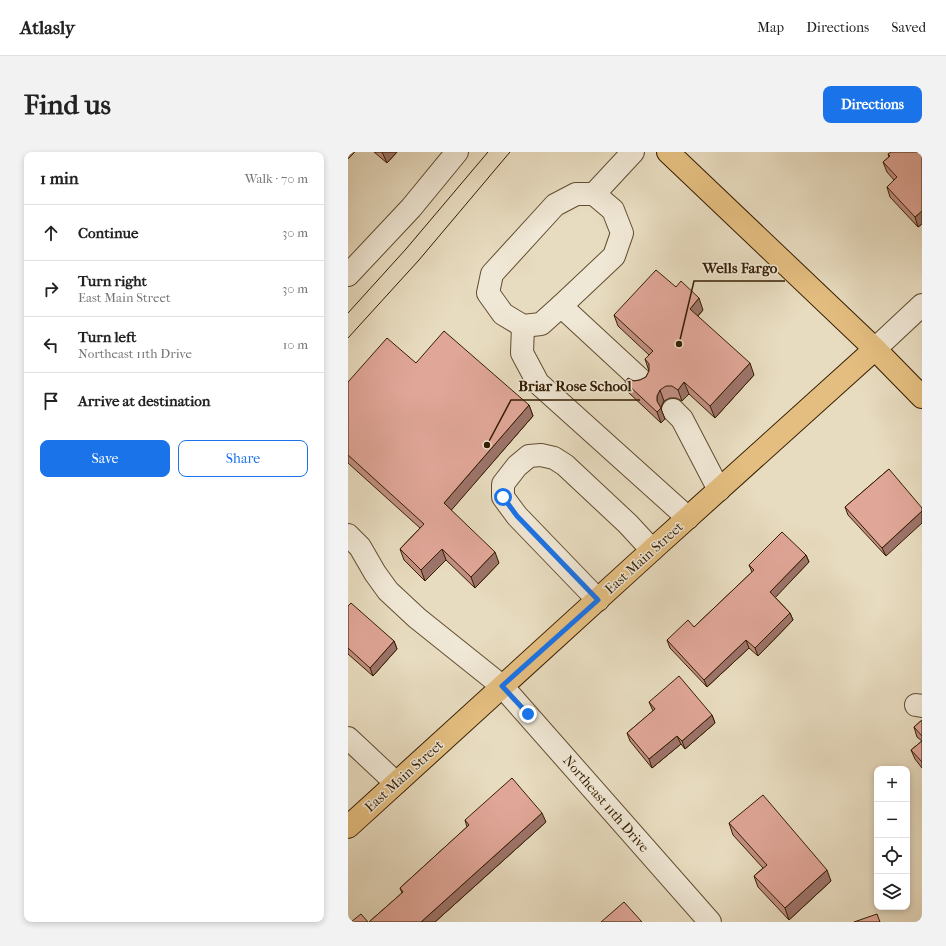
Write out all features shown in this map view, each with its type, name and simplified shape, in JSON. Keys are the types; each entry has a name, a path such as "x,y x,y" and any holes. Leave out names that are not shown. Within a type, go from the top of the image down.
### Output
{"main road":[{"path":"668,152 875,349 922,397"},
{"name":"East Main Street","path":"348,827 875,349"}],"street":[{"path":"348,274 411,208 457,152"},
{"path":"594,194 633,152"},
{"path":"576,194 594,194 613,210 622,233 614,256 561,306 542,324 523,326 503,314 488,293 492,274 555,205 576,194"},
{"name":"East Main Street","path":"875,349 922,305"},
{"path":"561,306 641,380"},
{"path":"523,326 522,353 538,383 688,518"},
{"path":"673,410 682,419 719,490"},
{"path":"598,600 517,516 503,497 503,484 517,466 530,456 541,455 554,458 565,465 628,524 652,550"},
{"name":"Northeast 11th Drive","path":"348,536 360,547 375,573 388,591 417,618 502,686 710,922"},
{"path":"348,738 396,783"}],"building":[{"path":"891,152 922,152 922,211 915,217 887,187 897,177 883,162 890,156 888,154"},
{"path":"656,270 676,287 681,281 699,298 690,309 750,363 710,406 684,382 678,390 672,386 666,386 660,390 657,396 657,401 661,408 657,412 625,382 628,378 634,381 646,377 649,371 649,364 645,359 653,351 614,315"},
{"path":"444,331 529,405 444,503 495,552 471,577 442,549 421,570 400,549 424,524 348,455 348,382 387,338 416,363"},
{"path":"889,469 922,508 922,511 882,548 845,507"},
{"path":"782,532 806,555 770,592 790,613 755,648 746,640 704,680 667,640 688,620 694,627 754,570 749,565"},
{"path":"351,603 394,641 370,668 348,648 348,606"},
{"path":"679,676 712,715 682,741 677,736 649,759 627,733 655,709 649,702"},
{"path":"922,720 922,736 914,727"},
{"path":"922,741 922,762 911,750"},
{"path":"512,778 542,813 421,922 369,922 403,892 400,888 469,825 465,820"},
{"path":"763,795 827,870 785,908 754,876 767,865 729,823"},
{"path":"624,902 642,922 601,922"},
{"path":"361,914 368,922 351,922"},
{"path":"877,914 880,922 854,922"}],"tram line":[{"path":"348,313 406,249 488,152"},
{"path":"348,338 419,260 510,152"}],"place":[{"name":"Wells Fargo","path":"679,344"},
{"name":"Briar Rose School","path":"487,445"}],"route":[{"path":"503,497 517,516 598,600 502,686 528,714"}]}
